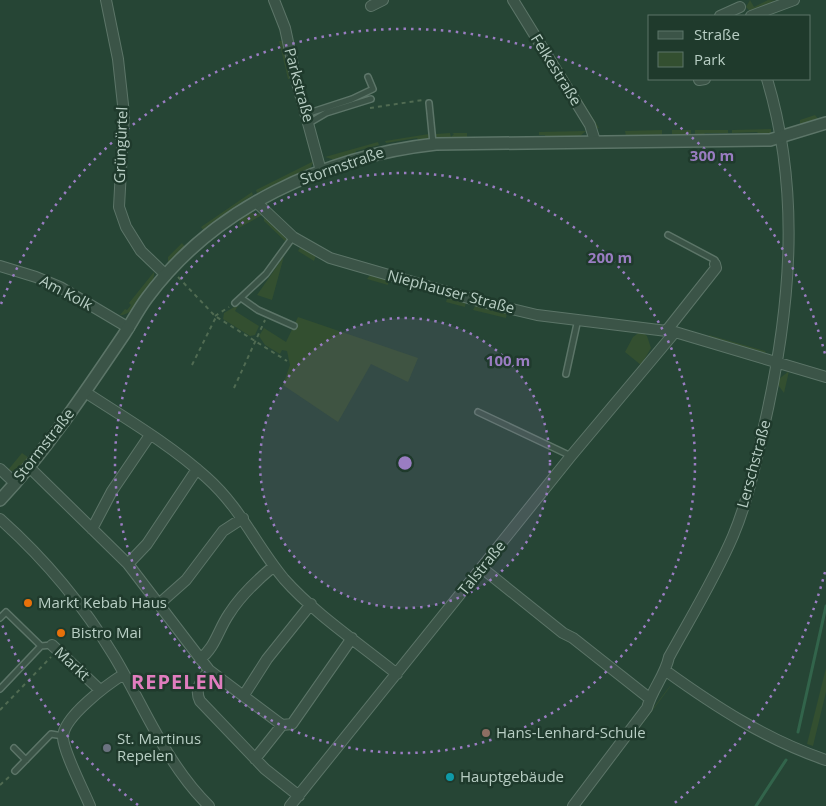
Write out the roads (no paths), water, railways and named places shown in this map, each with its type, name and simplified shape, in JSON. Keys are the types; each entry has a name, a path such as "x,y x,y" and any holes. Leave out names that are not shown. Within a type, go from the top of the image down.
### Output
{"street":[{"name":"Grüngürtel","path":"106,0 118,59 124,114 119,207 126,227 141,251 169,272"},
{"name":"Parkstraße","path":"274,0 285,28 321,171"},
{"path":"371,6 383,0"},
{"name":"Felkestraße","path":"513,0 590,124 595,141"},
{"path":"753,15 794,0"},
{"path":"722,15 741,5"},
{"name":"Lerschstraße","path":"573,806 647,708 651,691 666,671 669,657 733,536 753,475 778,363 787,298 785,154 767,80"},
{"name":"Stormstraße","path":"0,500 85,392 129,328 146,298 169,272 207,235 256,202 321,171 390,150 433,144 770,140 826,123"},
{"name":"Niephauser Straße","path":"256,202 293,238 330,258 406,281 537,315 578,318 671,331 826,377"},
{"path":"671,331 716,268 715,264"},
{"name":"Am Kolk","path":"0,266 36,277 60,287 129,328"},
{"name":"Talstraße","path":"290,806 671,331"},
{"path":"85,392 197,469 222,493 243,518 274,566 312,604 397,674"},
{"path":"92,529 112,491 150,436"},
{"path":"28,466 128,564 209,670 282,725 292,724 352,638"},
{"path":"0,469 15,483"},
{"path":"128,564 147,544 197,469"},
{"path":"160,604 186,580 223,531 243,518"},
{"path":"0,519 34,549 70,590 124,674 176,766 209,806"},
{"path":"200,659 209,652 228,614 250,586 274,566"},
{"path":"482,568 563,633 573,638 650,698"},
{"path":"244,695 267,659 312,604"},
{"name":"Markt","path":"55,648 100,690"},
{"path":"209,670 197,687 200,701 255,759 299,796"},
{"path":"666,671 710,702 764,734 826,760"},
{"path":"90,806 63,736 65,727 100,690 124,674"},
{"path":"255,759 282,725"}],"lane":[{"path":"307,118 373,89 368,77"},
{"path":"307,118 369,100"},
{"path":"429,103 433,144"},
{"path":"668,235 715,260 715,264"},
{"path":"235,303 266,274 293,238"},
{"path":"241,298 268,314 294,326"},
{"path":"566,374 578,318"},
{"path":"478,412 571,456"},
{"name":"Markt","path":"0,618 6,612 42,646 55,648"},
{"name":"Markt","path":"0,689 42,646"},
{"path":"15,771 51,734 63,736"},
{"path":"14,748 26,760"}],"waterway":[{"path":"798,732 826,606"},
{"path":"756,806 786,760"}],"place":[{"name":"Markt Kebab Haus","path":"28,603"},
{"name":"Bistro Mai","path":"61,633"},
{"name":"Hans-Lenhard-Schule","path":"486,733"},
{"name":"St. Martinus Repelen","path":"107,748"},
{"name":"Hauptgebäude","path":"450,777"}],"district":[{"name":"REPELEN","path":"178,682"}]}
